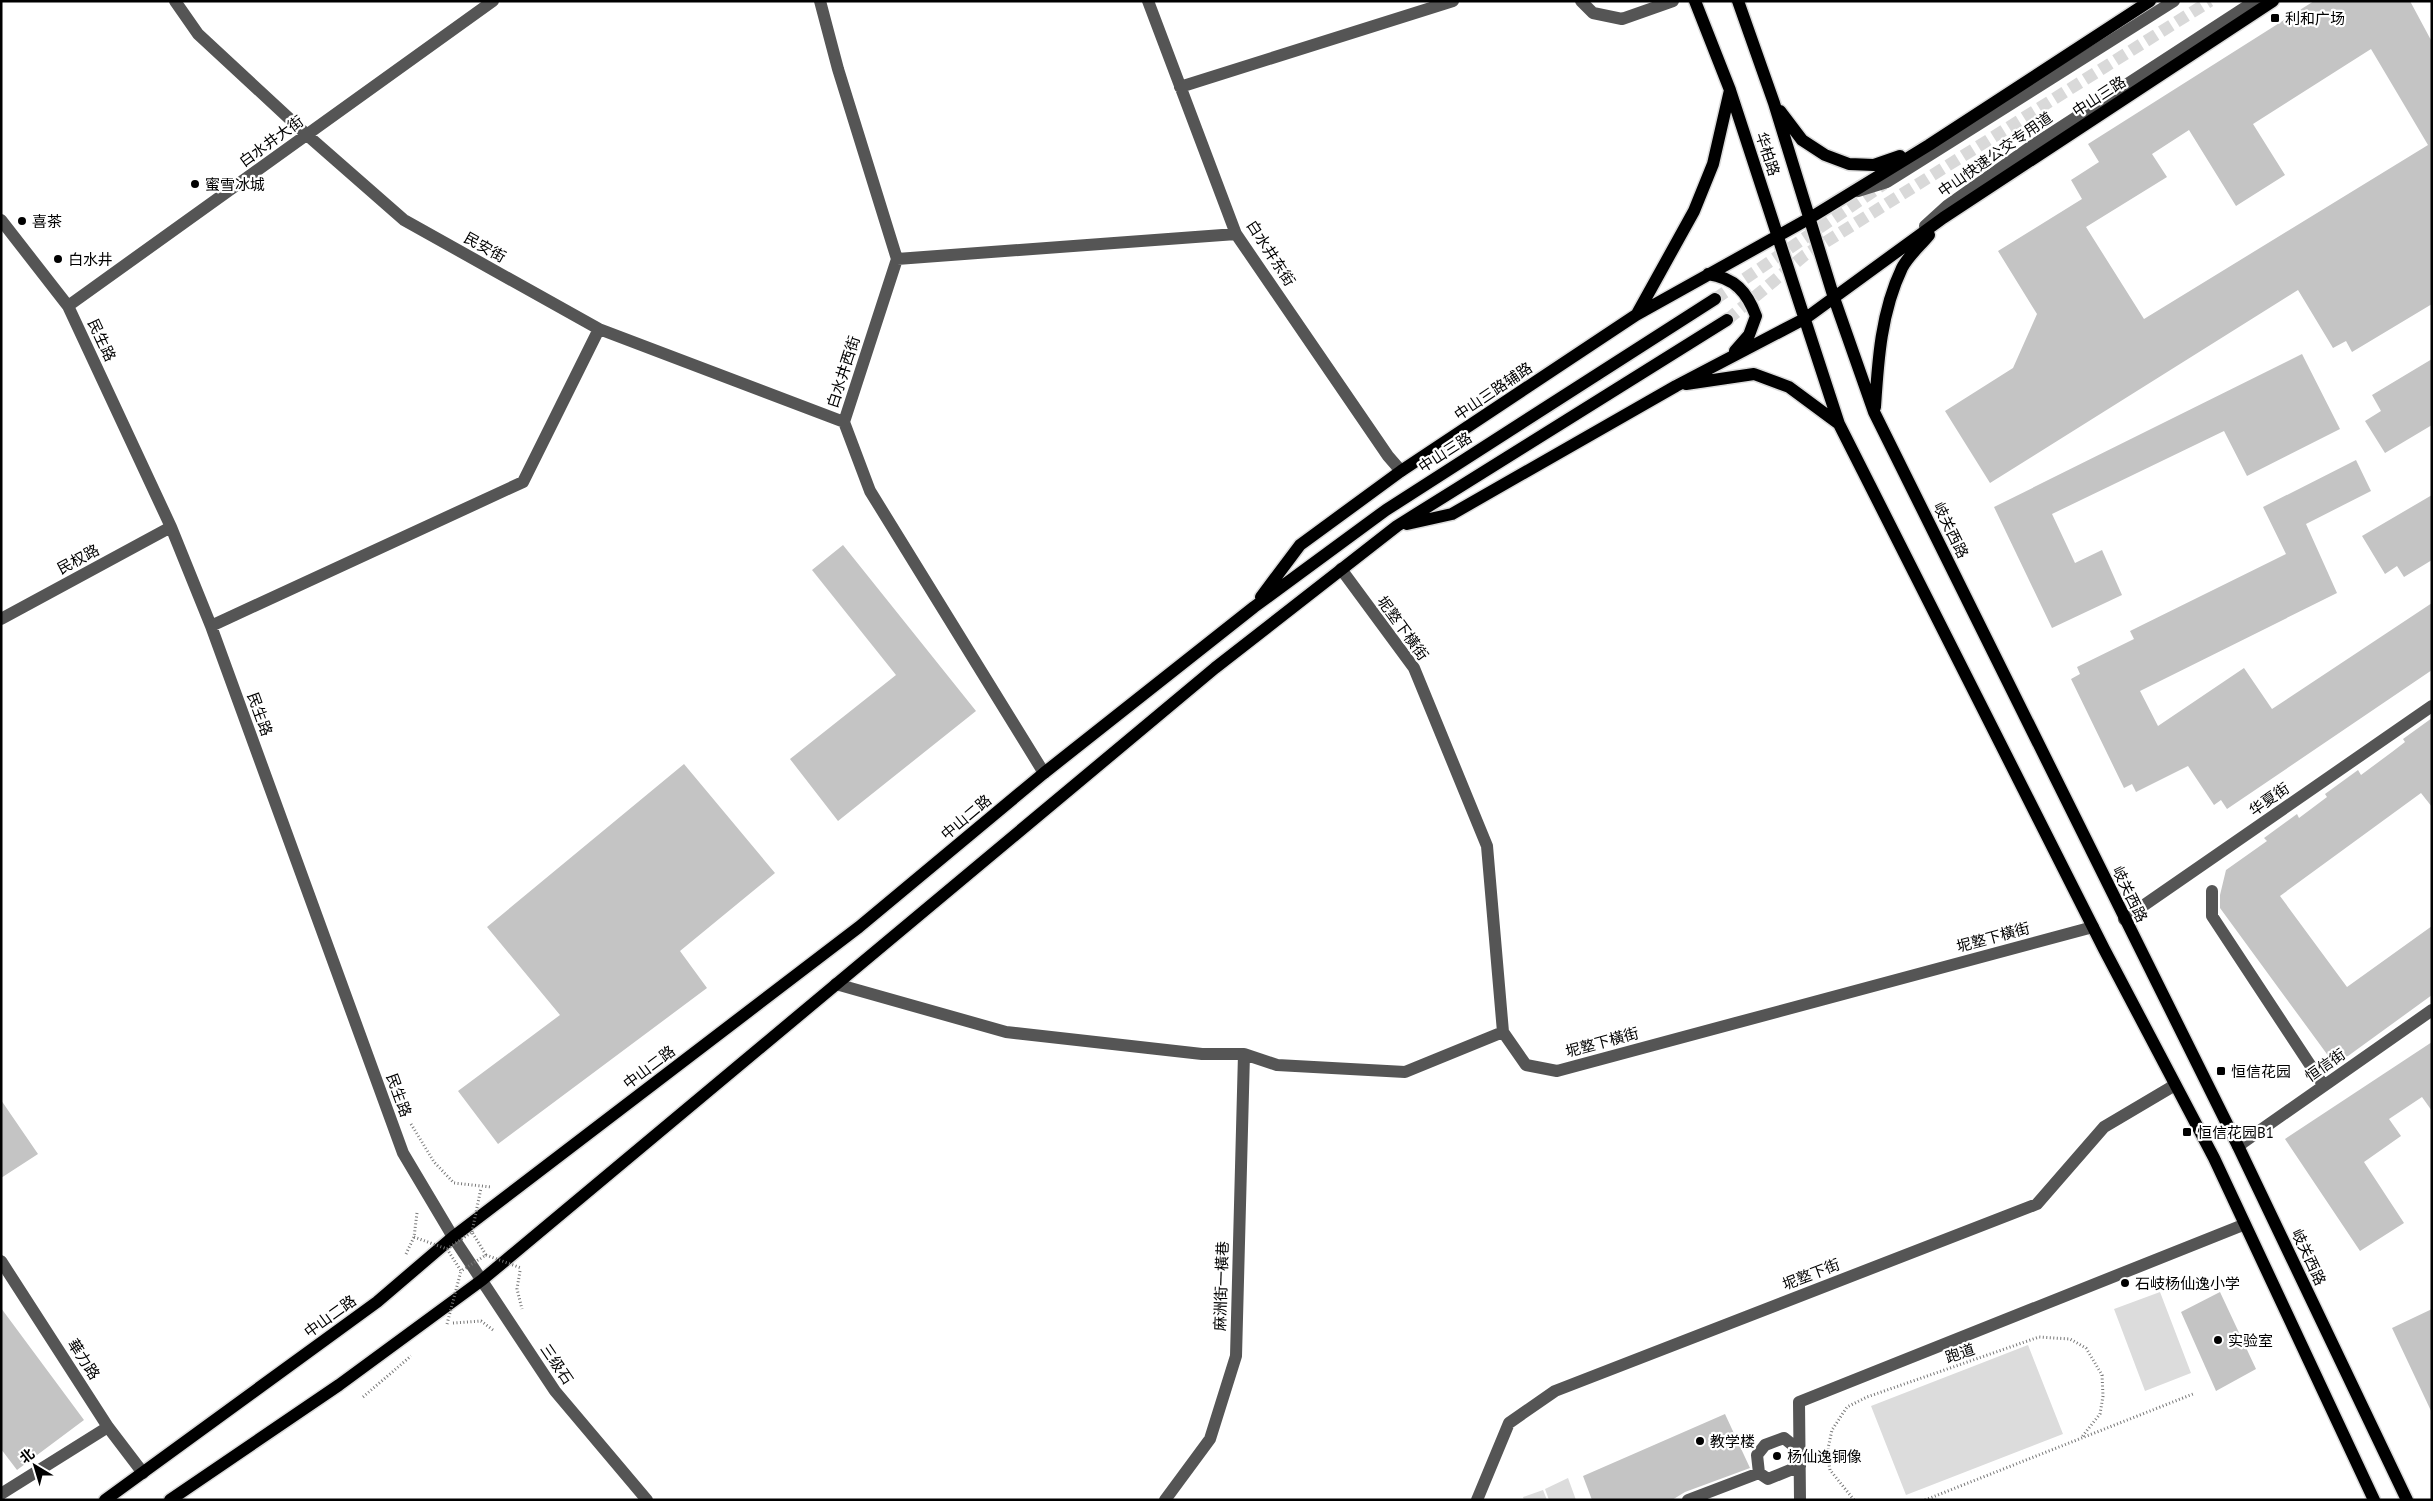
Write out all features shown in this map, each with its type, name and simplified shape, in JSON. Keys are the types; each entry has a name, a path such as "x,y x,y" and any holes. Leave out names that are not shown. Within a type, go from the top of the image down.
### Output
{"main road":[{"name":"华柏路","path":"1695,1 1730,90 1806,318"},
{"name":"华柏路","path":"1738,1 1774,103 1834,298"},
{"path":"1774,103 1802,140 1824,155 1849,164 1874,165 1929,145 2150,1"},
{"name":"中山三路","path":"1943,218 2273,1"},
{"path":"1636,315 1694,211 1713,164 1730,90"},
{"name":"中山三路辅路","path":"1254,607 1300,545 1401,471 1636,315 1777,234 1810,218 1929,145"},
{"path":"1397,526 1452,514 1676,386 1806,318 1943,218"},
{"path":"1874,412 1879,348 1890,301 1903,266 1943,218"},
{"path":"1708,274 1723,276 1740,286 1749,299 1756,316 1749,335 1730,357"},
{"name":"岐关西路","path":"1834,298 1874,412 2238,1146 2407,1500"},
{"name":"中山三路","path":"1202,647 1386,510 1714,299"},
{"path":"1806,318 1839,424 2094,927 2214,1158 2243,1225 2372,1499"},
{"path":"170,1500 339,1385 482,1280 1215,668 1397,526 1727,320"},
{"path":"1676,386 1754,374 1789,387 1839,424"},
{"name":"中山二路","path":"105,1500 377,1302 450,1243 859,927 1044,773 1202,647"}],"street":[{"name":"民安街","path":"175,1 198,34 307,135 404,220 599,329 844,422"},
{"name":"白水井大街","path":"68,306 493,1"},
{"path":"820,1 838,69 897,259 1236,234"},
{"name":"白水井东街","path":"1148,1 1236,234 1388,456 1401,471"},
{"path":"1180,87 1453,1"},
{"path":"1581,1 1593,13 1622,19 1673,1"},
{"name":"中山快速公交专用道","path":"1847,194 1887,182 2174,1"},
{"name":"中山快速公交专用道","path":"1886,261 1947,206 2032,146 2255,1"},
{"name":"民生路","path":"1,220 68,306 171,527 211,626 403,1153 450,1243"},
{"name":"白水井西街","path":"897,259 844,422 870,491 1044,773"},
{"path":"211,626 523,482 599,329"},
{"name":"民权路","path":"1,619 171,527"},
{"name":"坭墪下橫街","path":"1341,569 1414,668 1487,846 1503,1032 1526,1065 1557,1070 2094,927"},
{"name":"华夏街","path":"2124,919 2432,706"},
{"path":"2212,891 2212,916 2324,1086"},
{"path":"836,984 1006,1032 1202,1054 1244,1054 1277,1065 1404,1072 1469,1044 1503,1032"},
{"name":"恒信街","path":"2238,1146 2432,1010"},
{"name":"麻洲街一橫巷","path":"1165,1500 1210,1439 1236,1356 1244,1054"},
{"name":"坭墪下街","path":"1477,1500 1509,1423 1555,1391 2037,1204 2104,1127 2175,1085"},
{"path":"1800,1500 1799,1402 2243,1225"},
{"name":"三级石","path":"450,1243 482,1280 555,1391 646,1500"},
{"name":"華力路","path":"1,1261 108,1427 143,1472"},
{"path":"1,1494 108,1427"},
{"path":"1800,1451 1784,1438 1764,1445 1757,1456 1759,1473 1768,1480 1800,1466"},
{"path":"1688,1500 1759,1473"}],"path":[{"path":"387,1111 413,1124 434,1162 454,1183 481,1188 498,1187"},
{"path":"481,1188 472,1232 486,1255 521,1268"},
{"path":"402,1261 414,1237 418,1216 416,1209"},
{"path":"414,1237 450,1243 472,1232"},
{"path":"440,1330 447,1324 461,1271 450,1243"},
{"path":"461,1271 486,1255"},
{"path":"522,1311 518,1289 521,1268 527,1262"},
{"path":"447,1324 481,1321 496,1332"},
{"name":"跑道","path":"1854,1500 1830,1470 1827,1453 1832,1430 1847,1407 1867,1397 2039,1337 2070,1339 2086,1348 2102,1375 2103,1396 2100,1414 2081,1438"},
{"path":"363,1397 412,1354"},
{"name":"跑道","path":"1925,1500 2193,1394"}],"shaded area":[{"path":"2160,1292 2191,1373 2145,1391 2114,1309"},
{"path":"2028,1345 2063,1434 1906,1495 1871,1406"},
{"path":"1568,1478 1576,1500 1549,1500 1545,1489"},
{"path":"1543,1490 1547,1500 1524,1500 1523,1497"}],"building":[{"path":"2314,1 2410,1 2432,42 2432,304 2352,352 2346,341 2333,348 2298,290 1990,483 1945,411 2013,368 2037,314 1998,251 2082,199 2071,180 2099,162 2088,144","holes":["2371,49 2428,145 2144,319 2086,227 2167,177 2152,154 2189,130 2236,206 2285,175 2253,124"]},
{"path":"2302,354 2340,429 2247,476 2224,431 2052,514 2075,563 2102,550 2122,595 2052,628 1994,507"},
{"path":"2432,359 2432,425 2385,453 2365,421 2381,411 2372,395"},
{"path":"2356,460 2371,491 2306,524 2337,593 2140,691 2158,726 2244,668 2272,709 2432,603 2432,670 2227,809 2221,800 2214,805 2188,766 2136,792 2132,784 2124,788 2071,679 2080,674 2077,667 2134,639 2130,631 2286,554 2263,507"},
{"path":"2432,495 2432,560 2404,577 2397,566 2385,574 2362,536"},
{"path":"843,545 976,711 838,821 790,759 896,675 812,570"},
{"path":"2432,718 2432,807 2421,793 2280,896 2347,987 2432,926 2432,995 2348,1056 2332,1061 2220,908 2220,895 2226,870 2267,841 2264,838 2297,814 2299,818 2327,797 2325,794 2358,770 2361,775 2405,742 2403,739"},
{"path":"684,764 775,873 680,951 707,988 498,1144 458,1091 560,1015 487,927"},
{"path":"2432,1042 2432,1111 2422,1097 2389,1119 2401,1136 2364,1162 2404,1223 2360,1251 2285,1139"},
{"path":"1,1100 38,1154 1,1178"},
{"name":"实验室","path":"2220,1292 2256,1369 2216,1391 2181,1312"},
{"path":"1,1308 84,1420 17,1470 1,1449"},
{"path":"2432,1309 2432,1413 2392,1328"},
{"name":"教学楼","path":"1725,1414 1750,1468 1685,1492 1672,1500 1592,1500 1583,1476"}],"tunnel":[{"path":"1727,320 1805,255 2210,1"},
{"path":"1715,299 1884,184"}],"place":[{"name":"利和广场","path":"2275,18"},
{"name":"蜜雪冰城","path":"195,184"},
{"name":"喜茶","path":"22,221"},
{"name":"白水井","path":"58,259"},
{"name":"恒信花园","path":"2221,1071"},
{"name":"恒信花园B1","path":"2187,1132"},
{"name":"石岐杨仙逸小学","path":"2125,1283"},
{"name":"实验室","path":"2218,1340"},
{"name":"教学楼","path":"1700,1441"},
{"name":"杨仙逸铜像","path":"1777,1456"}]}
